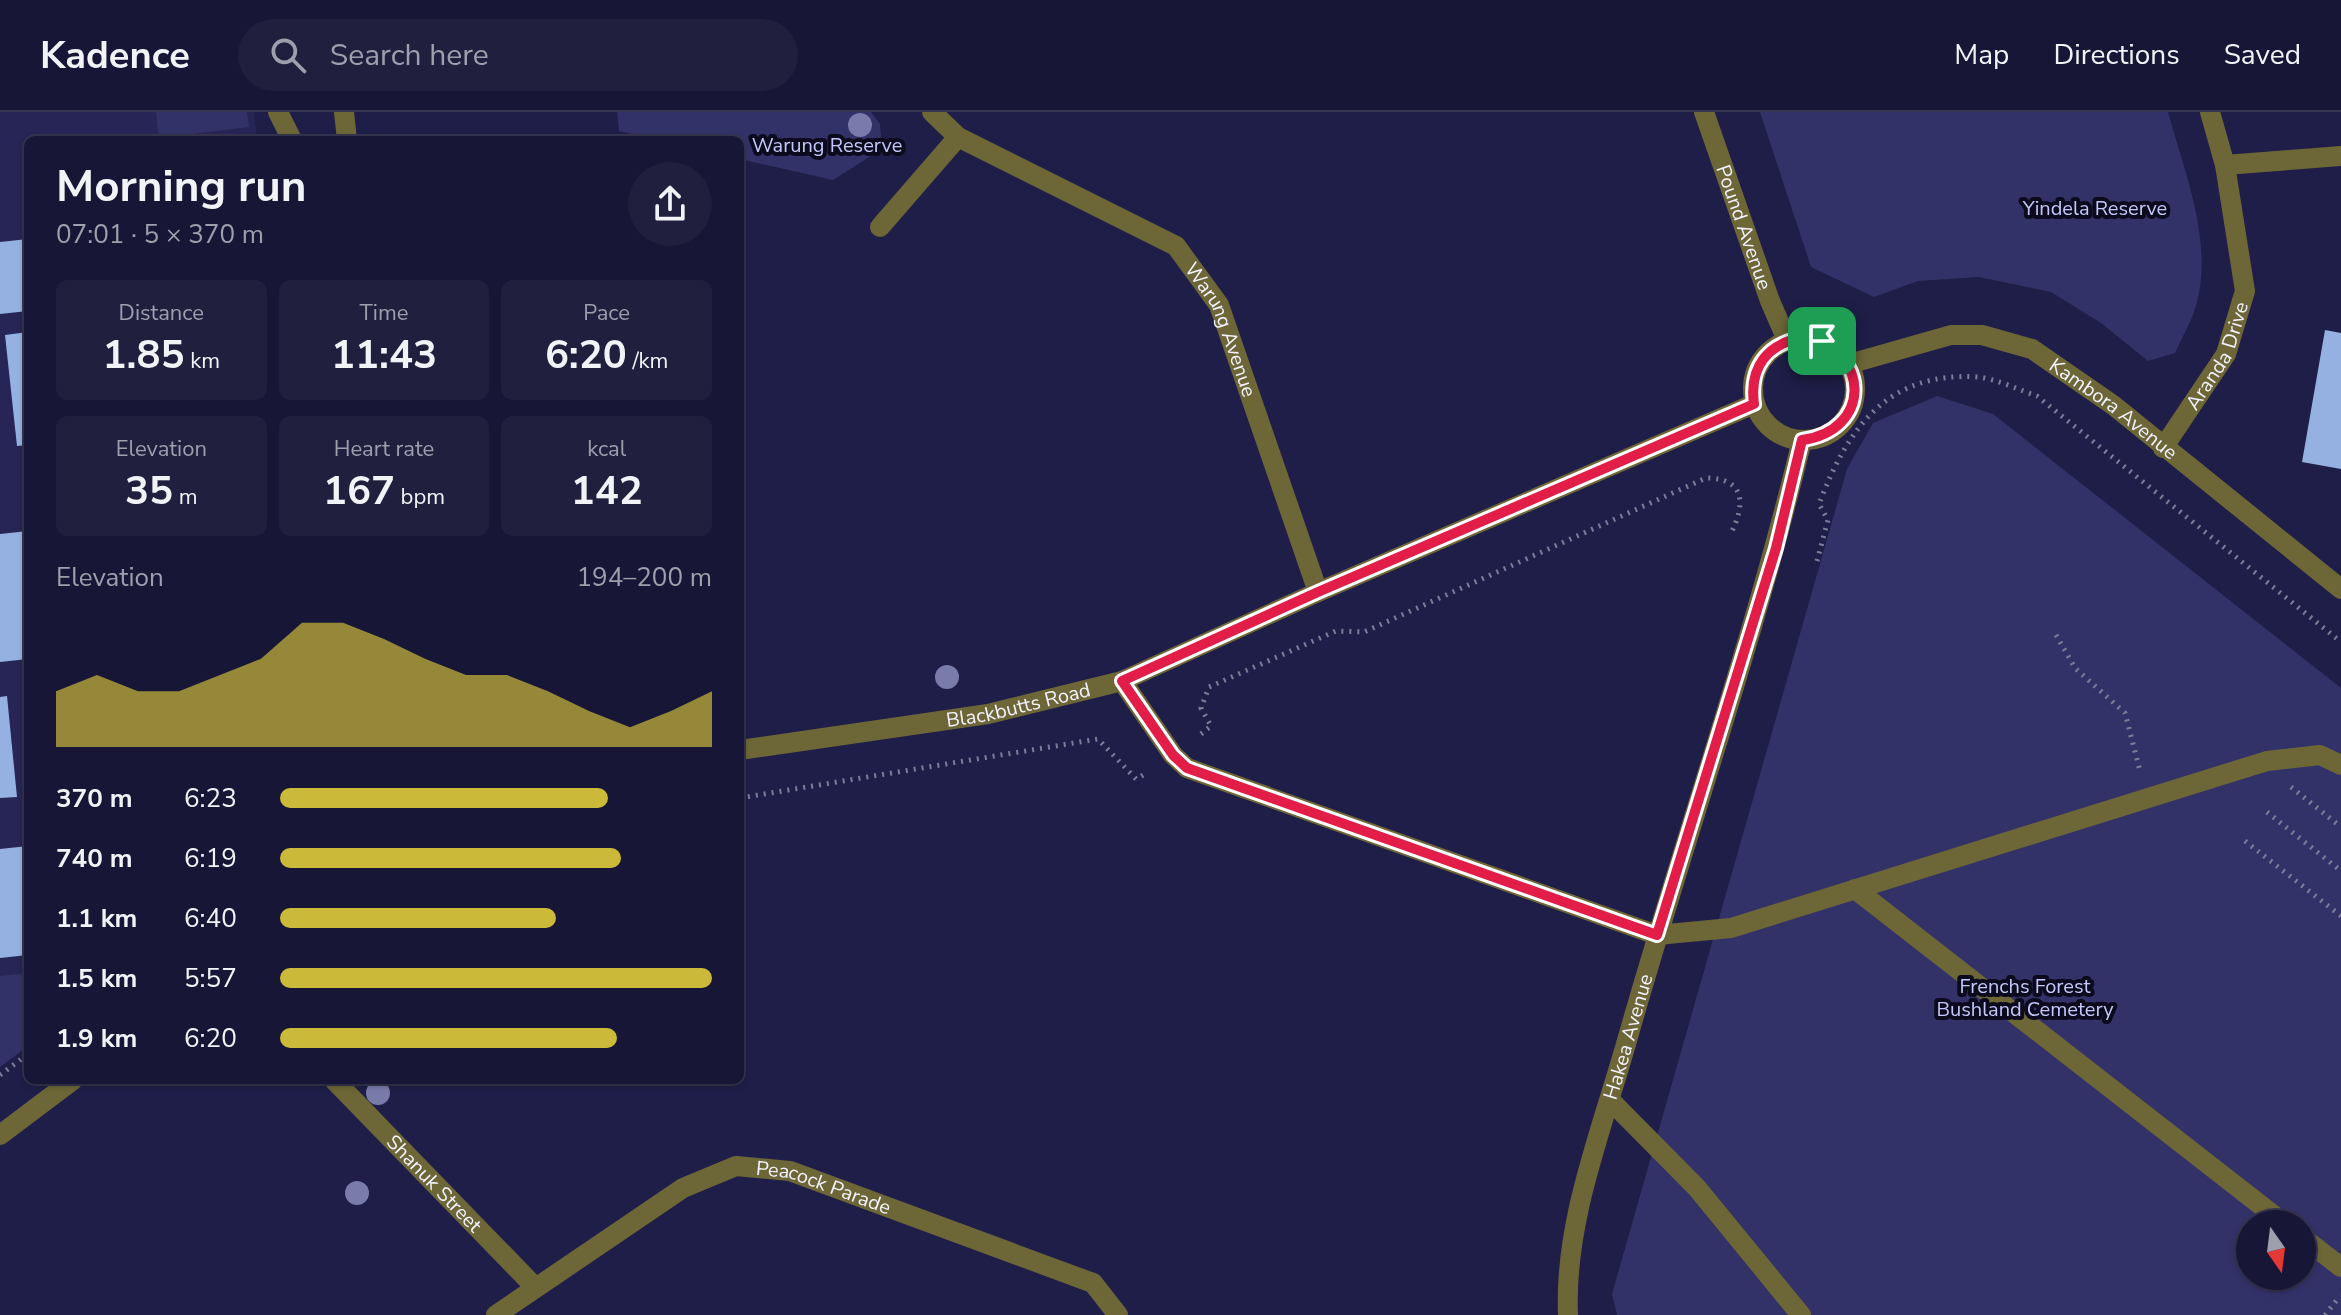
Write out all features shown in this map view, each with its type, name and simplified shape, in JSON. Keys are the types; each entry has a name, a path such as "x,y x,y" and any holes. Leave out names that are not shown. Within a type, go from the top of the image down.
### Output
{"street":[{"path":"278,112 290,136"},
{"path":"344,112 347,136"},
{"name":"Warung Avenue","path":"932,112 958,137 1176,246 1219,305 1318,592"},
{"name":"Pound Avenue","path":"1704,112 1770,301 1787,340"},
{"name":"Aranda Drive","path":"2163,448 2226,354 2245,291 2225,165 2210,112"},
{"path":"880,227 958,137"},
{"path":"2225,165 2341,156"},
{"name":"Kambora Avenue","path":"1849,364 1951,335 2005,340 2032,349 2061,366 2341,589"},
{"path":"1805,337 1822,341 1838,350 1849,364 1854,379 1851,409 1831,432 1802,440 1772,429 1754,404 1752,388 1762,358 1787,340 1805,337"},
{"path":"1754,404 1318,592 1122,681 1173,755 1187,768 1657,935 1731,928 2267,761 2320,755 2341,765"},
{"name":"Hakea Avenue","path":"1568,1315 1571,1250 1610,1100 1657,935 1776,548 1802,440"},
{"name":"Blackbutts Road","path":"744,749 988,714 1122,681"},
{"path":"1855,889 2267,1210"},
{"path":"0,1135 68,1084"},
{"name":"Shanuk Street","path":"338,1084 534,1286"},
{"path":"1610,1100 1697,1188 1801,1315"},
{"name":"Peacock Parade","path":"496,1315 534,1286 683,1188 736,1166 790,1171 1093,1283 1118,1315"},
{"path":"2316,1248 2341,1267"}],"path":[{"path":"1817,561 1828,520 1819,504 1845,442 1873,409 1918,385 1981,377 2037,396 2341,642"},
{"path":"1201,734 1211,726 1201,708 1209,687 1336,631 1364,632 1706,478 1723,478 1733,484 1741,501 1740,516 1731,533"},
{"path":"2056,635 2075,668 2125,713 2147,799"},
{"path":"744,797 1098,739 1136,779 1147,773"},
{"path":"2286,783 2341,827"},
{"path":"2267,812 2341,871"},
{"path":"2245,841 2341,916"},
{"path":"0,1075 24,1057"},
{"path":"2325,1315 2341,1295"}],"shaded area":[{"path":"0,112 254,112 257,136 24,136 24,1049 0,1067"}],"green space":[{"path":"156,112 247,112 249,127 159,136"},
{"name":"Warung Reserve","path":"617,112 871,112 880,124 882,149 833,180 744,160 744,136 640,136 619,131"},
{"name":"Yindela Reserve","path":"1760,112 2168,112 2194,206 2201,254 2197,302 2175,353 2148,361 2101,323 2051,292 1979,277 1918,281 1874,297 1811,267"},
{"name":"Frenchs Forest Bushland Cemetery","path":"1937,396 1993,414 2341,688 2341,1315 1617,1315 1612,1294 1847,469 1873,423"},
{"path":"24,973 24,1049 0,1067 0,976"}],"building":[{"path":"24,239 24,311 0,314 0,242"},
{"path":"2325,330 2341,333 2341,469 2302,462"},
{"path":"24,333 24,445 17,446 5,335"},
{"path":"24,531 24,659 0,662 0,534"},
{"path":"7,696 17,797 0,798 0,697"},
{"path":"24,846 24,955 0,958 0,849"}],"route":[{"path":"1805,337 1822,341 1838,350 1849,364 1855,394 1851,409 1831,432 1802,440 1776,548 1657,935 1187,768 1173,755 1122,681 1318,592 1754,404 1752,388 1755,373 1762,358 1773,347 1787,340 1805,337"}]}
